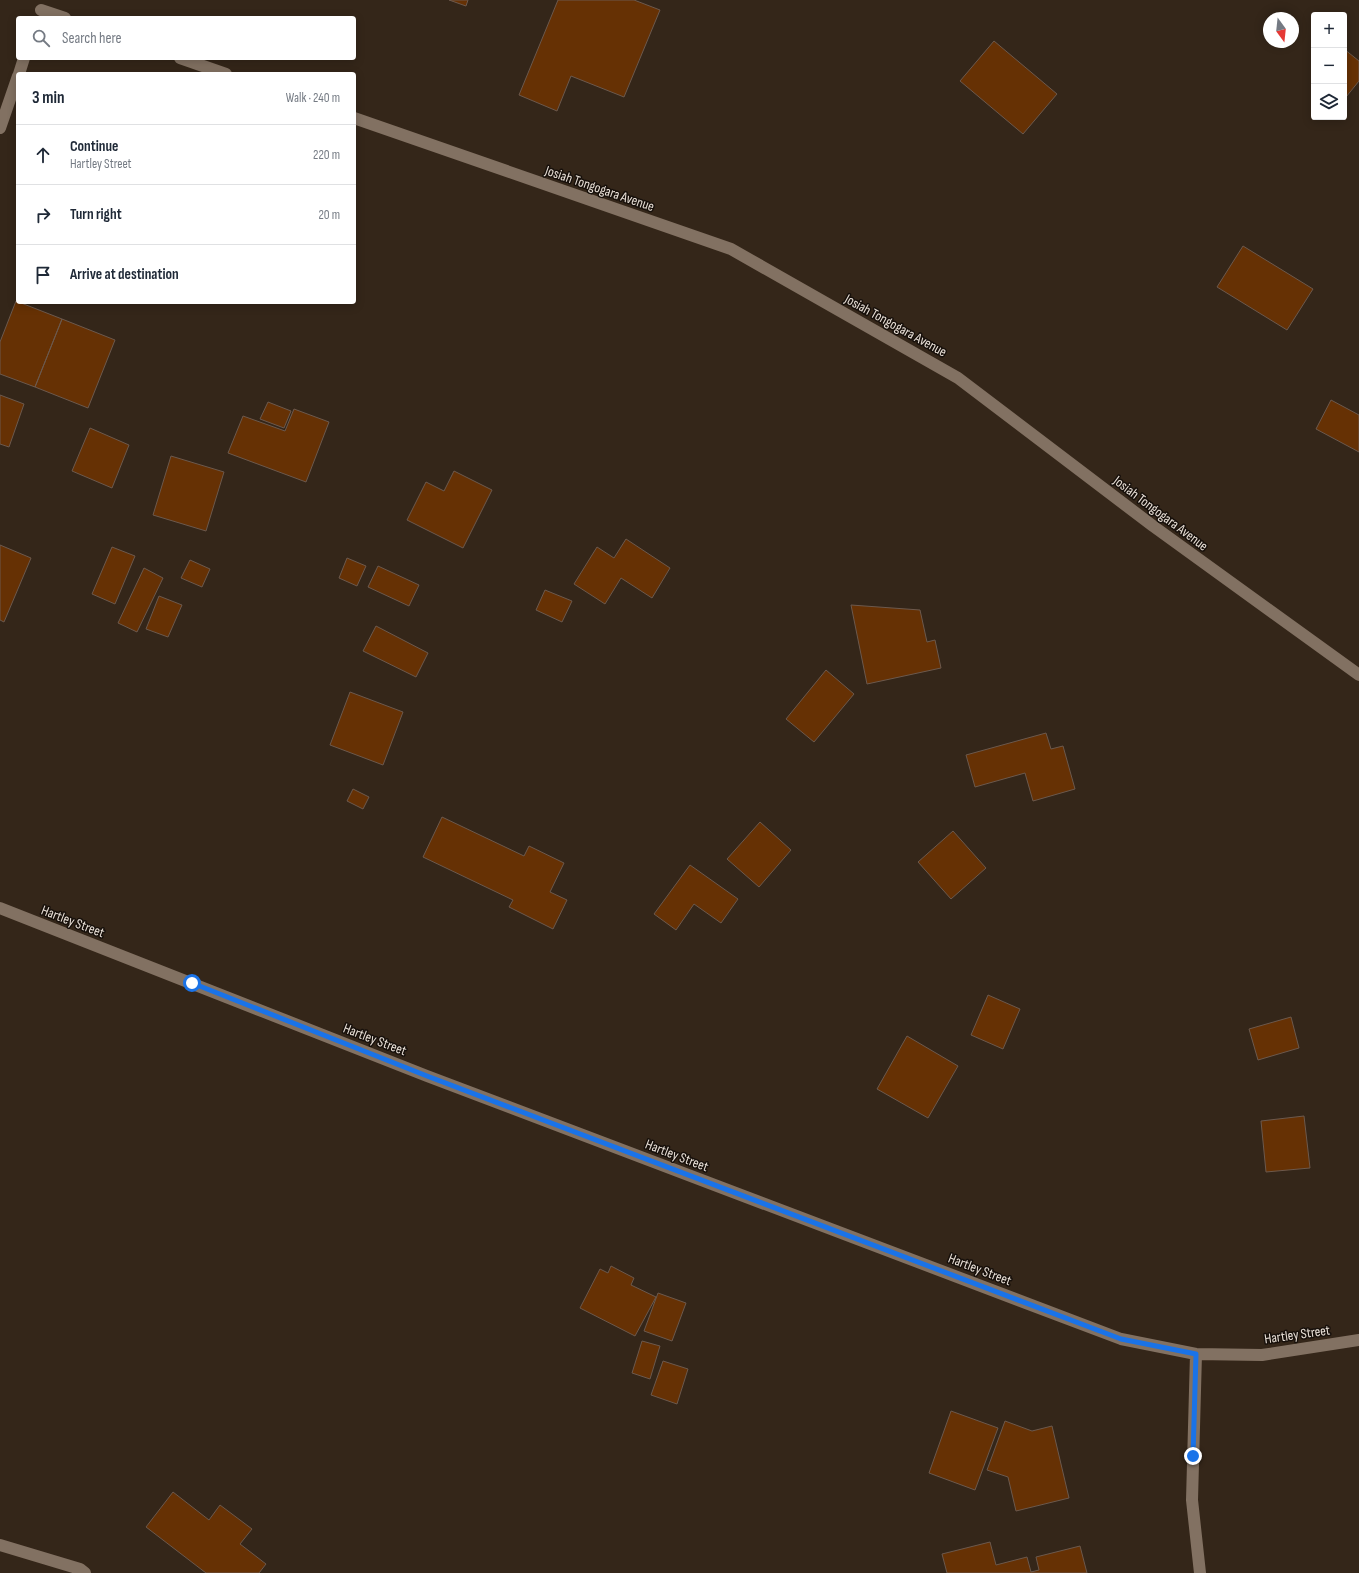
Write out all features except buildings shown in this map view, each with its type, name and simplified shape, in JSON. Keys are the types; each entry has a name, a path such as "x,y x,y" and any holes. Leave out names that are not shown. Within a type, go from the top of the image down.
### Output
{"street":[{"path":"41,9 60,16"},
{"path":"19,72 23,60"},
{"path":"186,60 220,72"},
{"path":"0,128 16,81"},
{"name":"Josiah Tongogara Avenue","path":"356,119 731,249 958,378 1153,526 1359,675"},
{"name":"Hartley Street","path":"0,908 427,1076 1121,1339 1196,1354 1262,1355 1359,1340"},
{"path":"1196,1354 1192,1500 1200,1573"},
{"path":"0,1544 80,1569 85,1573"}],"route":[{"path":"192,983 427,1076 1121,1339 1196,1354 1193,1456"}]}
